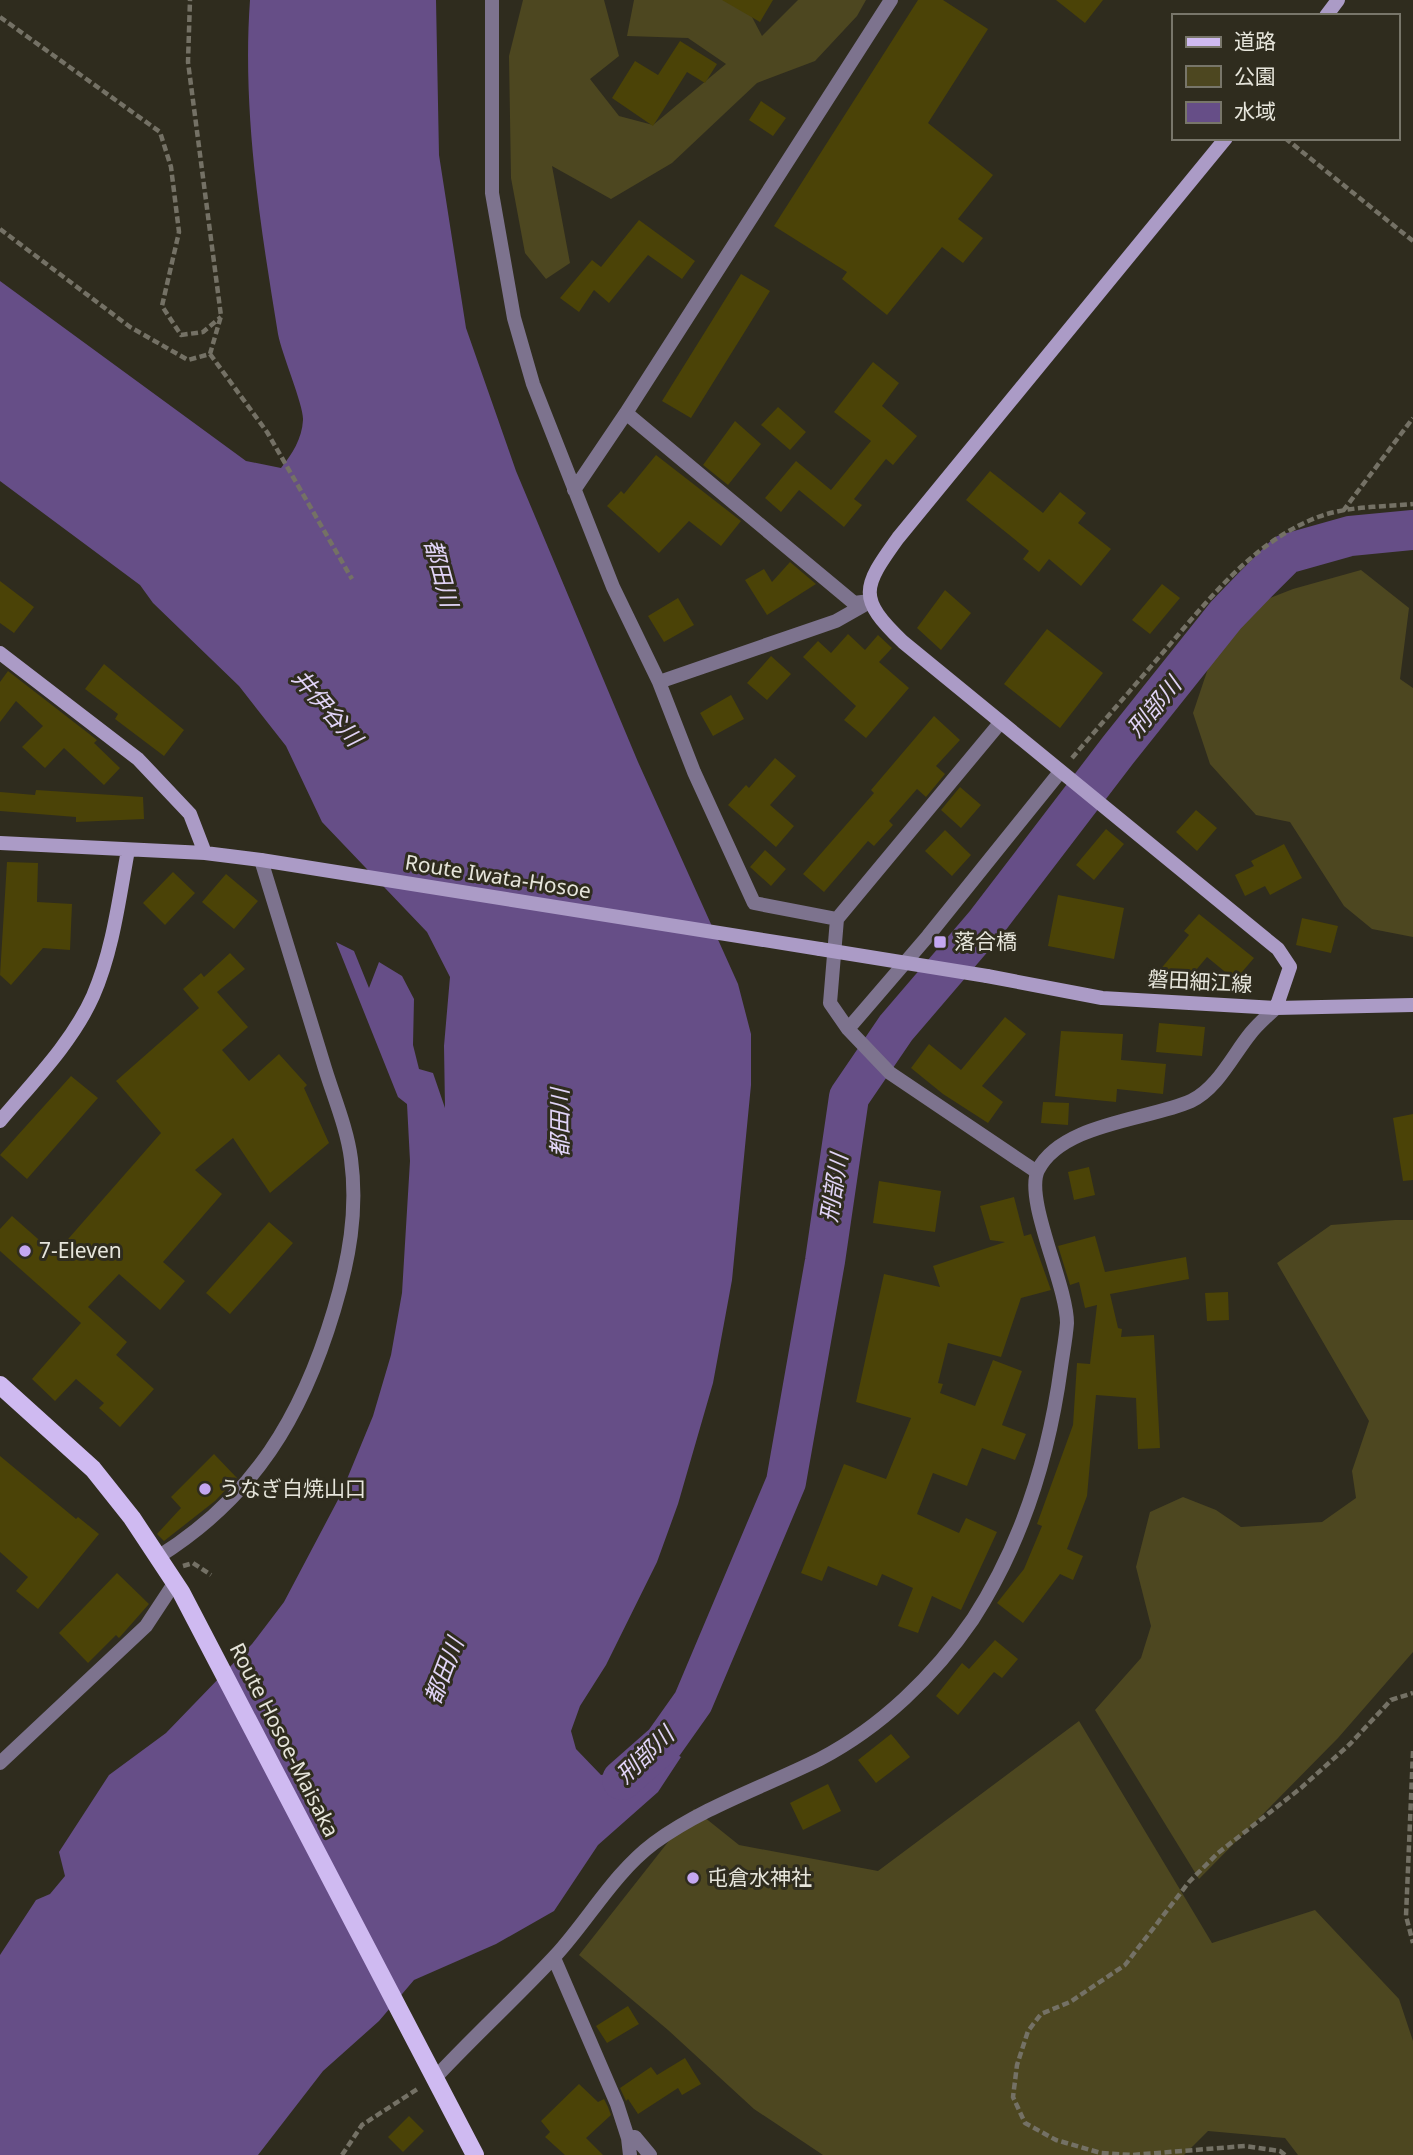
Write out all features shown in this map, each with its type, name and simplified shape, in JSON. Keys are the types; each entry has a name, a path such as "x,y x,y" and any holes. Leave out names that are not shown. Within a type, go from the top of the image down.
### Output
{"main road":[{"name":"Route Hosoe-Maisaka","path":"0,1386 93,1469 132,1518 178,1587 475,2155"}],"street":[{"path":"492,0 492,193 514,318 533,383 613,587 659,682 694,772 754,903 837,919"},
{"path":"574,490 891,0"},
{"path":"435,2078 554,1958 590,1916 617,1877 653,1844 707,1809 822,1758 892,1713 973,1618 1027,1516 1053,1423 1067,1321 1058,1274 1036,1199 1037,1172 1054,1150 1084,1134 1194,1100 1231,1063 1250,1034 1276,1008 1290,967 1278,949 904,642 876,616 870,601 869,587 877,567 898,538 1224,140"},
{"path":"626,413 854,603 870,601"},
{"path":"659,682 836,621 870,601"},
{"path":"0,653 138,759 190,814 205,853"},
{"path":"1000,723 837,919 830,1003 852,1033 890,1073 1037,1172"},
{"path":"852,1033 1060,772"},
{"name":"Route Iwata-Hosoe","path":"0,843 205,853 261,860 987,976"},
{"path":"0,1122 61,1047 92,998 109,950 128,850"},
{"path":"158,1557 195,1534 219,1513 264,1461 299,1406 322,1349 351,1240 355,1211 351,1156 261,860"},
{"name":"磐田細江線","path":"987,976 1102,998 1276,1008 1413,1004"},
{"path":"0,1763 146,1626 178,1587"},
{"path":"554,1958 628,2138 630,2155"},
{"path":"628,2138 635,2137 650,2155"}],"path":[{"path":"190,0 188,62 222,316 210,354"},
{"path":"0,17 160,132 171,167 179,232 162,306 181,335 203,332 222,316"},
{"path":"1287,140 1413,241"},
{"path":"0,229 130,327 188,360 210,354"},
{"path":"210,354 267,432 352,579"},
{"path":"1342,511 1413,418"},
{"path":"1060,772 1208,600 1247,561 1285,532 1320,516 1342,511 1413,504"},
{"path":"1284,2155 1280,2151 1245,2146 1132,2155 1101,2153 1056,2140 1025,2123 1013,2097 1017,2064 1028,2031 1041,2014 1070,2002 1125,1965 1189,1882 1217,1853 1301,1788 1350,1744 1391,1700 1413,1693"},
{"path":"1413,1751 1406,1916 1413,1943"},
{"path":"342,2155 362,2125 435,2078"}],"green space":[{"path":"523,0 604,0 619,56 590,79 619,116 653,125 726,64 688,38 627,36 634,0 743,0 762,36 798,0 866,0 857,16 815,61 757,83 672,163 611,199 552,166 570,263 546,279 525,253 511,178 509,56"},
{"path":"1361,570 1409,608 1400,679 1413,688 1413,937 1372,929 1344,906 1290,822 1256,815 1210,764 1193,713 1226,615 1293,589"},
{"path":"1413,1220 1413,1652 1338,1738 1199,1879 1095,1710 1141,1658 1151,1626 1136,1567 1150,1512 1183,1497 1216,1510 1241,1527 1322,1522 1356,1498 1352,1471 1369,1421 1277,1263 1331,1225"},
{"path":"1079,1721 1212,1943 1315,1910 1399,1999 1413,2041 1413,2155 1298,2155 1285,2138 1208,2131 1184,2155 823,2155 754,2109 668,2030 579,1955 694,1809 739,1845 878,1871"}],"water":[{"path":"250,0 436,0 439,155 466,328 516,471 638,762 738,984 751,1034 751,1085 732,1280 713,1383 678,1504 657,1562 606,1665 580,1706 571,1731 576,1749 601,1775 619,1772 647,1737 681,1757 658,1792 598,1845 554,1911 496,1944 414,1980 379,2021 323,2071 258,2155 0,2155 0,1955 36,1900 50,1894 65,1876 59,1852 109,1775 166,1733 252,1644 284,1602 340,1496 373,1416 391,1355 402,1293 410,1161 407,1104 398,1097 336,942 354,951 369,988 379,962 402,976 414,999 413,1045 419,1069 433,1073 445,1108 444,1046 450,977 427,932 322,822 286,746 239,686 153,603 140,585 0,481 0,281 246,461 281,468 296,446 301,434 302,413 278,334 254,167 248,84"}],"building":[{"path":"722,0 773,0 760,22"},
{"path":"918,0 943,0 988,29 928,123 993,175 958,219 983,238 963,263 942,247 887,315 842,279 847,272 774,226"},
{"path":"1056,0 1103,0 1085,23"},
{"path":"680,41 717,64 705,83 687,72 653,126 612,98 635,61 658,75"},
{"path":"761,101 786,118 773,136 749,120"},
{"path":"639,220 695,261 682,279 648,255 609,303 594,290 579,312 560,298 592,260 601,267"},
{"path":"741,274 770,291 691,418 662,401"},
{"path":"873,362 899,383 882,406 917,436 893,465 886,459 854,499 862,505 844,527 799,490 781,512 765,498 796,461 831,490 871,441 834,412"},
{"path":"778,407 806,432 790,450 761,425"},
{"path":"735,421 761,444 728,485 703,465"},
{"path":"656,455 741,521 721,546 689,521 659,553 607,506 621,491 624,494"},
{"path":"990,471 1043,513 1060,492 1086,513 1078,523 1111,549 1081,586 1049,559 1039,572 1023,559 1029,551 966,500"},
{"path":"790,562 816,584 767,615 745,580 764,569 772,582"},
{"path":"0,581 34,607 14,633 0,623"},
{"path":"1162,584 1180,598 1150,634 1132,620"},
{"path":"945,590 971,613 941,650 917,628"},
{"path":"678,598 694,625 664,642 648,616"},
{"path":"1047,629 1103,673 1060,728 1004,684"},
{"path":"848,634 865,650 878,635 892,648 879,662 909,688 866,738 844,720 856,706 803,657 818,641 831,653"},
{"path":"771,656 791,674 767,700 747,683"},
{"path":"104,664 184,730 164,756 115,719 118,714 85,689"},
{"path":"8,671 97,740 94,743 120,768 104,785 64,748 45,768 22,747 43,726 16,701 0,722 0,682"},
{"path":"731,695 744,719 713,736 700,713"},
{"path":"934,716 960,740 936,766 945,774 926,797 917,789 889,821 893,825 874,846 868,841 824,892 803,874 874,793 871,790"},
{"path":"775,758 796,776 770,805 794,826 776,847 728,805 746,785 749,788"},
{"path":"960,787 981,805 961,828 941,810"},
{"path":"36,790 143,797 144,819 76,822 76,817 0,811 0,792 35,795"},
{"path":"1196,810 1217,828 1197,851 1176,832"},
{"path":"1106,829 1124,844 1094,880 1076,865"},
{"path":"945,830 971,855 952,876 925,851"},
{"path":"1284,844 1302,878 1270,895 1265,886 1245,896 1235,875 1254,866 1251,861"},
{"path":"765,850 786,869 771,886 750,867"},
{"path":"7,862 38,863 37,902 72,904 70,950 43,948 11,985 0,975"},
{"path":"173,872 195,893 165,925 143,903"},
{"path":"226,874 258,901 234,929 202,902"},
{"path":"1058,895 1124,908 1114,959 1048,946"},
{"path":"1199,914 1254,958 1235,980 1207,957 1180,989 1159,971 1189,935 1184,931"},
{"path":"1302,918 1338,926 1331,953 1296,945"},
{"path":"230,953 245,969 217,992 248,1027 222,1050 249,1081 279,1054 307,1085 304,1088 329,1143 270,1193 233,1138 195,1170 222,1194 163,1262 185,1281 160,1310 119,1274 88,1307 127,1342 116,1355 154,1389 120,1427 99,1408 104,1403 76,1379 55,1401 32,1379 81,1323 0,1251 0,1229 12,1216 55,1254 161,1133 116,1081 199,1008 183,989 201,973 204,977"},
{"path":"1005,1017 1026,1034 982,1086 1003,1102 988,1123 943,1094 911,1068 929,1044 961,1070"},
{"path":"1159,1023 1205,1027 1202,1056 1156,1052"},
{"path":"1061,1031 1123,1034 1121,1060 1166,1064 1163,1094 1117,1089 1116,1102 1055,1096"},
{"path":"71,1076 98,1098 27,1179 0,1155"},
{"path":"1043,1102 1069,1103 1068,1125 1041,1123"},
{"path":"1413,1114 1413,1180 1403,1181 1393,1118"},
{"path":"1089,1167 1095,1195 1074,1200 1068,1172"},
{"path":"879,1181 941,1191 935,1232 873,1223"},
{"path":"1014,1197 1024,1236 1031,1234 1051,1290 1021,1298 1001,1357 948,1343 938,1383 943,1384 940,1393 975,1406 993,1360 1022,1371 1002,1425 1026,1434 1015,1460 982,1448 967,1486 933,1473 917,1514 959,1533 966,1518 997,1532 961,1610 932,1596 918,1633 898,1626 913,1588 882,1574 877,1586 828,1566 822,1581 801,1573 844,1464 886,1479 911,1418 856,1402 884,1274 940,1287 933,1266 1005,1242 990,1240 980,1206"},
{"path":"269,1222 293,1243 230,1314 206,1293"},
{"path":"1095,1236 1105,1272 1186,1257 1189,1279 1110,1294 1118,1328 1122,1329 1121,1337 1154,1335 1160,1448 1138,1449 1136,1398 1096,1395 1087,1496 1067,1549 1083,1556 1073,1580 1060,1574 1023,1623 997,1603 1024,1569 1042,1526 1037,1524 1073,1425 1077,1363 1090,1364 1097,1305 1085,1308 1079,1282 1070,1285 1058,1246"},
{"path":"1228,1292 1229,1320 1207,1321 1205,1293"},
{"path":"214,1454 237,1478 215,1501 164,1541 157,1534 181,1508 171,1497"},
{"path":"0,1456 76,1519 78,1517 99,1534 38,1609 16,1591 28,1577 0,1552"},
{"path":"117,1573 149,1604 119,1638 116,1635 88,1663 59,1633"},
{"path":"995,1640 1018,1659 1002,1678 994,1672 958,1715 936,1696 962,1663 969,1669"},
{"path":"891,1734 910,1757 876,1783 858,1760"},
{"path":"828,1784 841,1811 803,1830 790,1803"},
{"path":"628,2006 639,2024 607,2043 596,2026"},
{"path":"685,2058 701,2084 682,2095 678,2088 638,2114 628,2099 626,2101 620,2088 651,2067 657,2075"},
{"path":"579,2084 598,2102 604,2099 611,2115 586,2138 603,2155 565,2155 545,2137 550,2132 541,2121"},
{"path":"409,2116 424,2131 403,2152 388,2137"}],"waterway":[{"name":"刑部川","path":"622,1780 664,1743 693,1702 786,1482 825,1261 849,1097 896,1028 986,923 1119,749 1226,615 1254,586 1286,554 1350,536 1413,530"}],"place":[{"name":"落合橋","path":"940,942"},
{"name":"7-Eleven","path":"25,1251"},
{"name":"うなぎ白焼山口","path":"205,1489"},
{"name":"屯倉水神社","path":"693,1878"}],"water label":[{"name":"都田川","path":"441,573"},
{"name":"井伊谷川","path":"327,708"},
{"name":"都田川","path":"560,1123"},
{"name":"都田川","path":"444,1671"}]}
